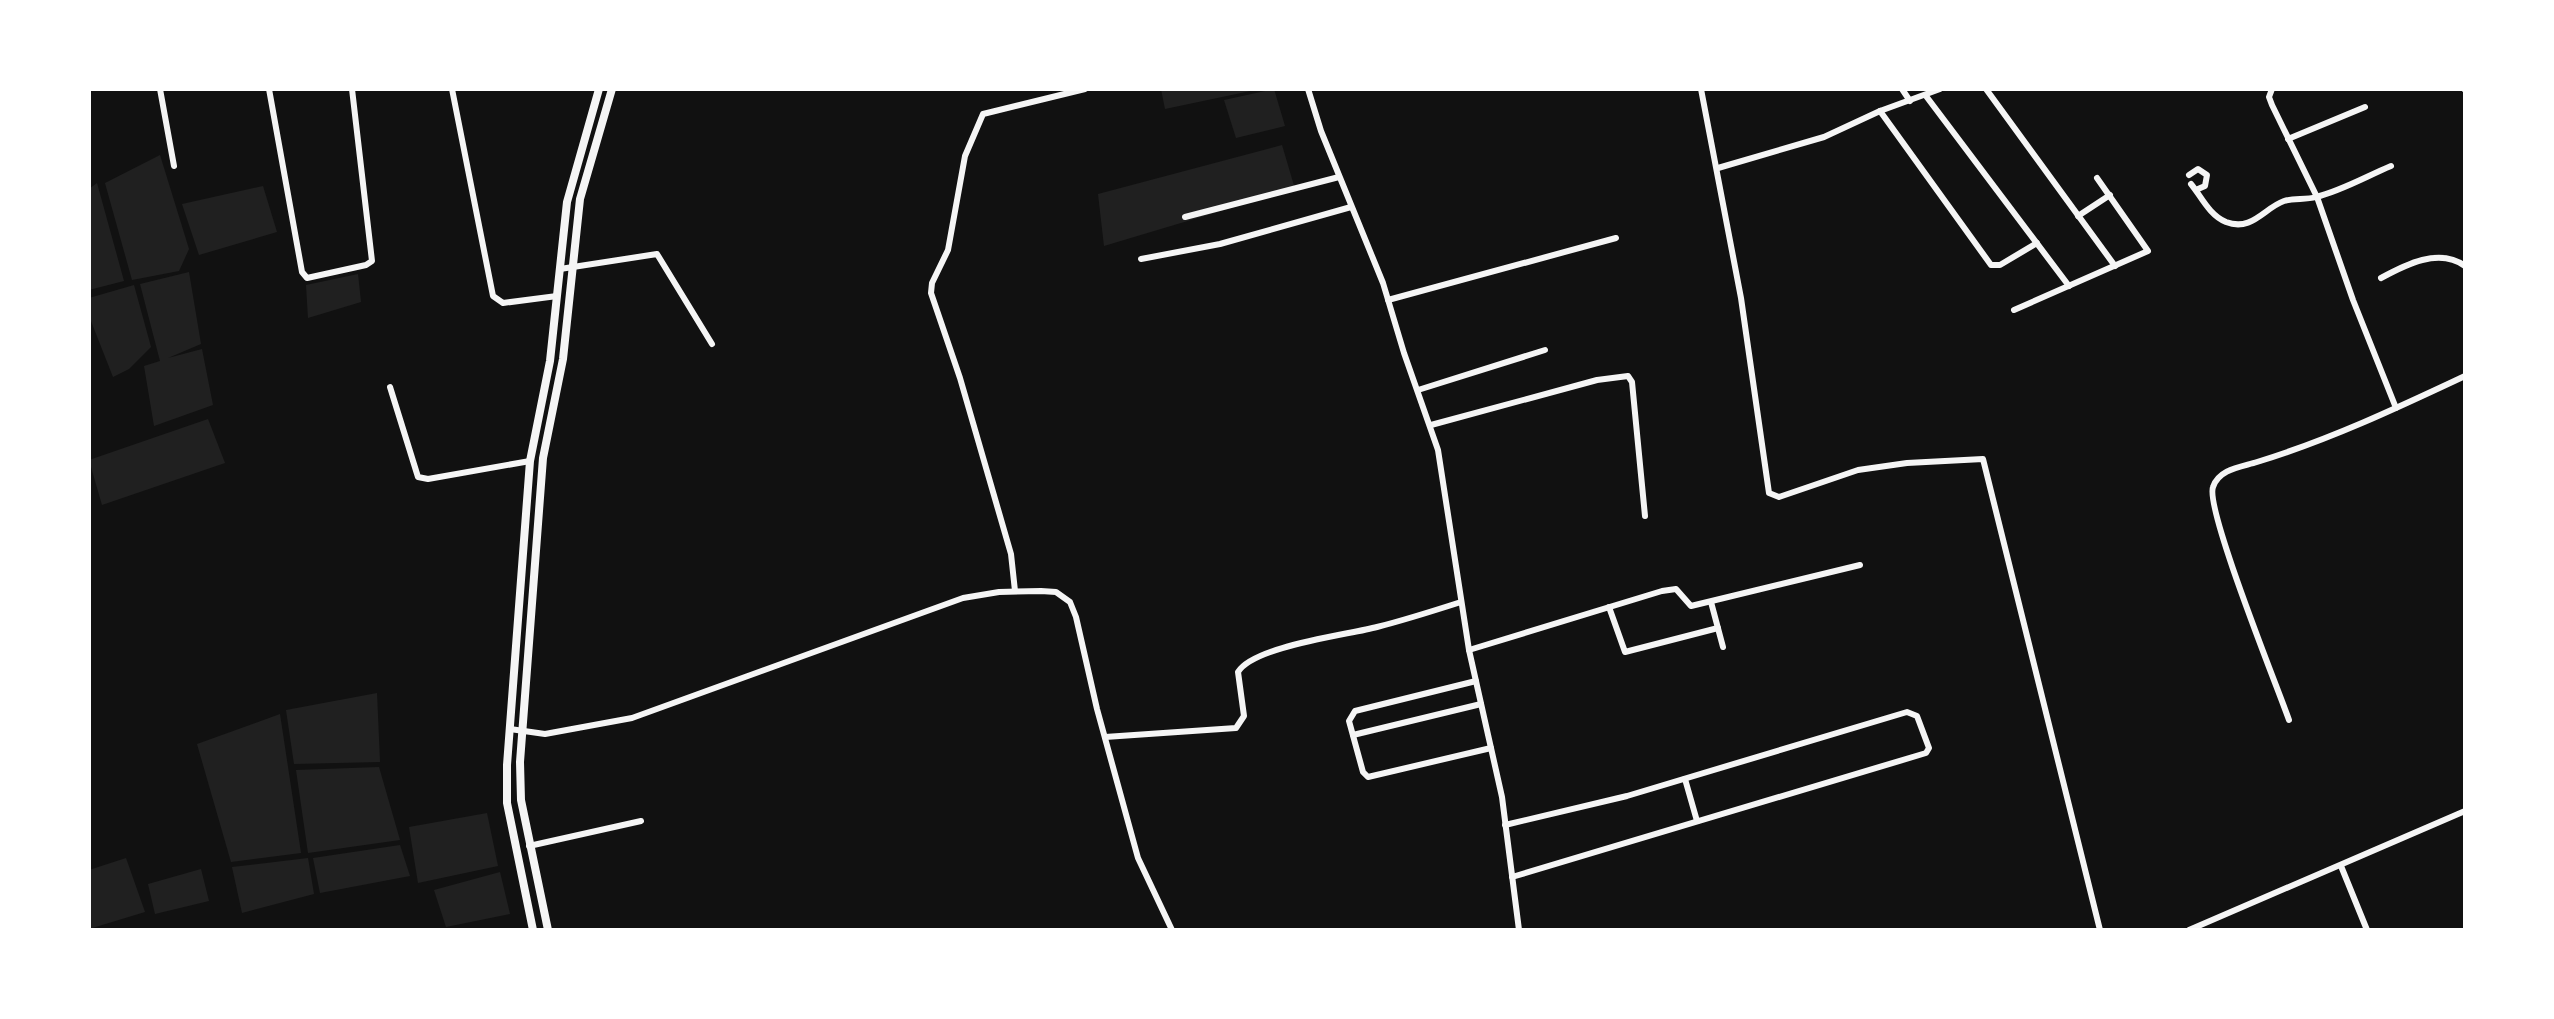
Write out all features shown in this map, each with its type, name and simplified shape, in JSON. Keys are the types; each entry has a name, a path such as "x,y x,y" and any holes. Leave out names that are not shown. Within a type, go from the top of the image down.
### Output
{"street":[{"path":"160,89 174,166"},
{"path":"269,89 302,272 311,278 366,265 372,259 352,89"},
{"path":"452,89 490,289 496,300 503,303 557,296"},
{"path":"533,930 508,803 510,729 530,461 550,361 567,202 599,89"},
{"path":"548,930 521,800 523,732 543,458 563,359 580,199 611,89"},
{"path":"1015,591 1011,554 960,378 932,301 932,283 948,250 965,156 983,114 1085,89"},
{"path":"1308,89 1339,177 1388,300 1431,425 1441,465 1469,650 1505,825 1519,930"},
{"path":"1701,89 1741,298 1768,489 1771,495 1779,497 1842,474 1885,465 1983,459 2100,930"},
{"path":"1902,89 1910,102"},
{"path":"1718,168 1824,137 1880,111 1940,89"},
{"path":"1986,89 2115,266"},
{"path":"2272,89 2269,97 2317,197 2353,300 2396,408"},
{"path":"1926,96 2069,286"},
{"path":"2288,139 2365,107"},
{"path":"1880,111 1991,265 2000,265 2037,243"},
{"path":"2191,184 2198,189 2208,208 2224,221 2239,224 2266,215 2284,201 2317,197 2391,166"},
{"path":"2189,175 2198,169 2207,175 2207,183 2198,189"},
{"path":"1185,217 1339,177"},
{"path":"2014,310 2148,249 2098,178"},
{"path":"2078,216 2109,195"},
{"path":"1141,259 1220,244 1351,206"},
{"path":"1388,300 1616,238"},
{"path":"560,269 657,254 712,344"},
{"path":"2381,278 2409,264 2428,259 2450,258 2465,267"},
{"path":"1418,390 1545,350"},
{"path":"1431,425 1597,380 1628,376 1632,382 1645,516"},
{"path":"2289,720 2211,499 2213,485 2226,471 2302,448 2465,376"},
{"path":"390,387 418,477 428,479 530,461"},
{"path":"1469,650 1673,589 1680,592 1691,606 1860,565"},
{"path":"510,729 523,732 563,732 632,718 717,690 963,598 1015,591 1056,592 1070,602 1076,617 1138,858 1172,930"},
{"path":"1711,601 1723,647"},
{"path":"1105,737 1237,727 1244,716 1238,672 1247,663 1310,640 1375,628 1461,602"},
{"path":"1609,607 1625,652 1718,628"},
{"path":"1476,681 1355,711 1349,721 1363,772 1368,778 1491,748"},
{"path":"1353,735 1481,704"},
{"path":"1505,825 1685,779 1907,712 1917,716 1929,748 1926,753 1512,877"},
{"path":"1685,779 1697,821"},
{"path":"2189,930 2465,811"},
{"path":"529,846 640,821"},
{"path":"2340,866 2367,930"}],"shaded area":[{"path":"1161,89 1260,89 1165,109"},
{"path":"1274,89 1285,126 1236,138 1224,100"},
{"path":"1282,145 1295,189 1104,246 1098,194"},
{"path":"160,155 189,249 179,271 132,280 105,183"},
{"path":"97,183 124,281 89,290 89,189"},
{"path":"263,186 277,232 199,255 182,204"},
{"path":"189,272 201,344 168,358 202,349 213,405 154,426 144,366 160,361 140,284"},
{"path":"358,274 361,302 308,318 306,285"},
{"path":"134,285 151,347 129,369 113,377 89,316 89,298"},
{"path":"208,419 225,463 102,505 89,460"},
{"path":"377,693 380,762 294,764 286,710"},
{"path":"280,714 301,853 231,862 197,744"},
{"path":"379,767 400,840 308,853 296,770"},
{"path":"487,813 498,866 418,883 409,827"},
{"path":"400,845 410,876 320,893 313,858"},
{"path":"126,858 145,912 89,929 89,870"},
{"path":"308,858 314,894 242,913 232,867"},
{"path":"201,869 209,901 155,914 148,884"},
{"path":"500,872 510,914 446,927 434,890"}]}
